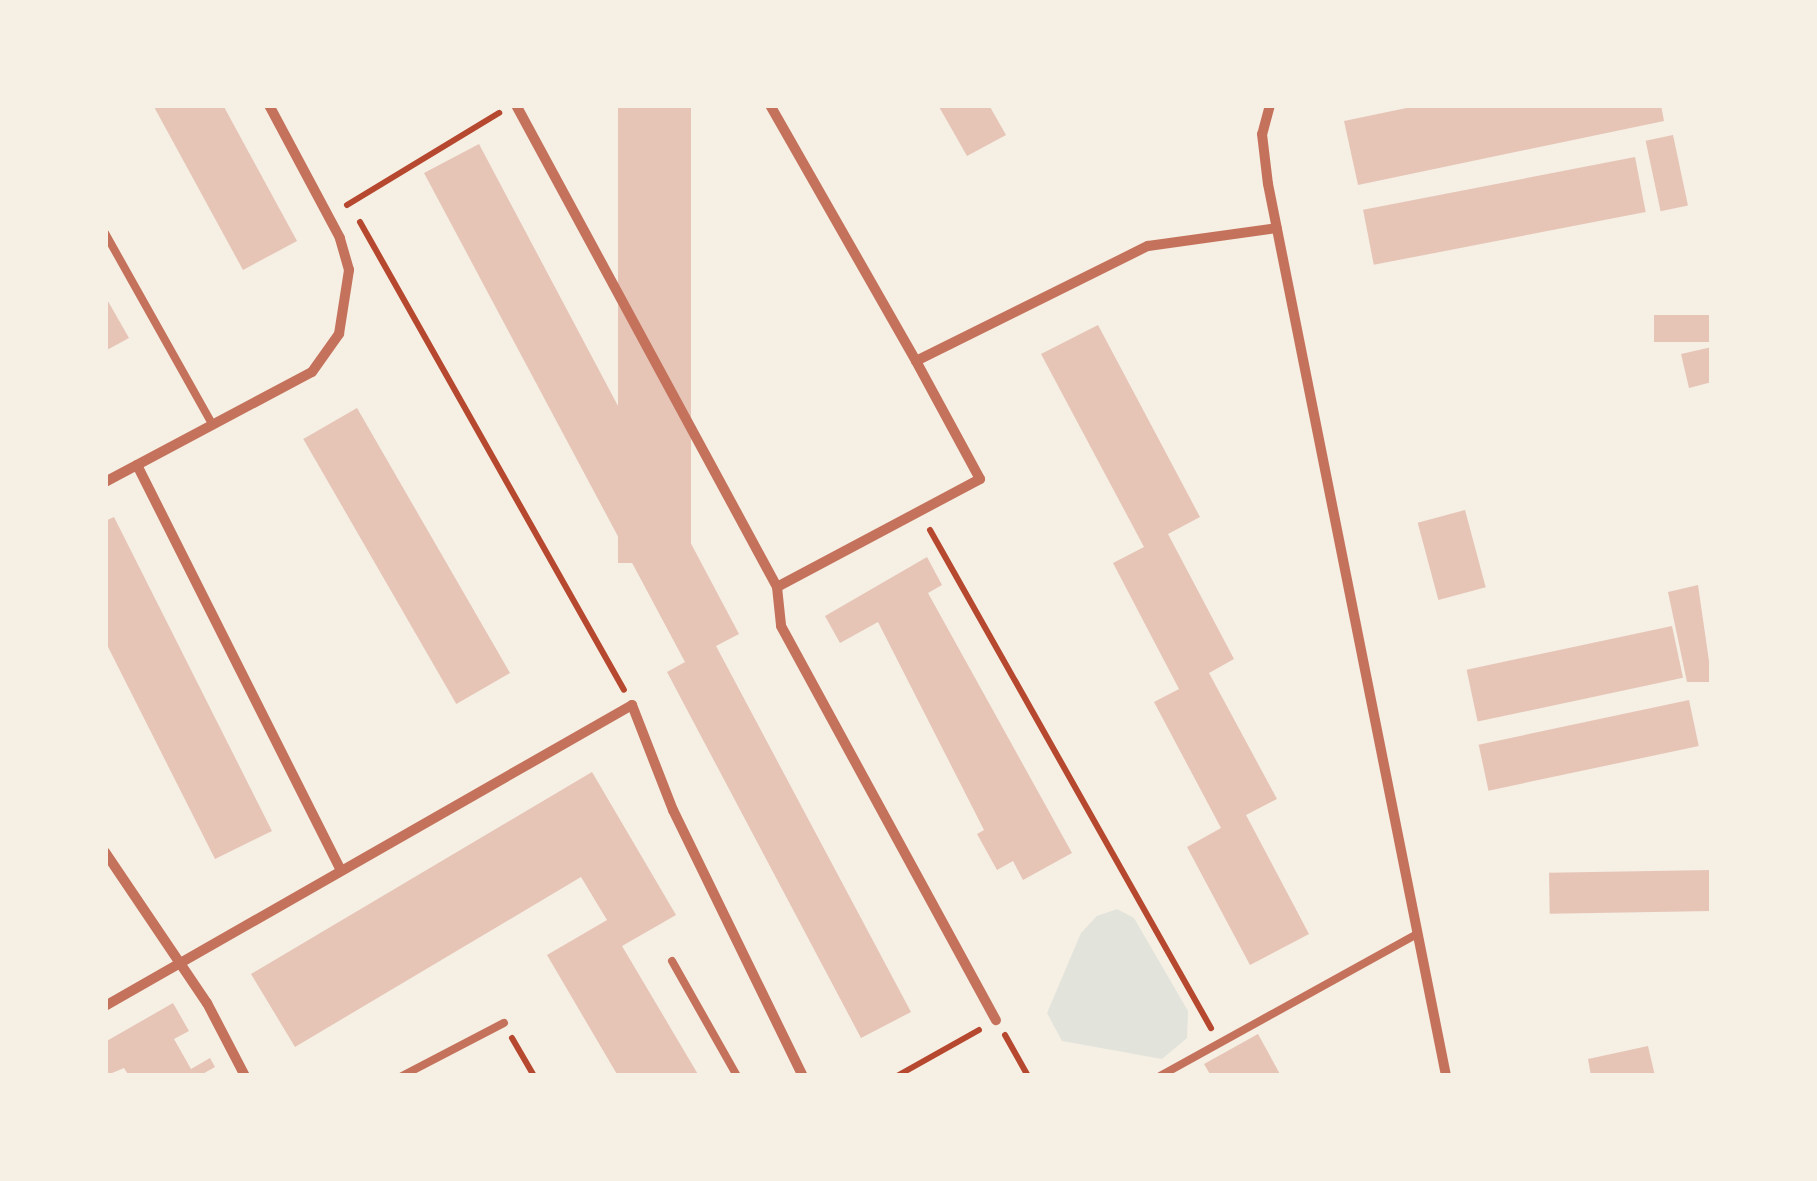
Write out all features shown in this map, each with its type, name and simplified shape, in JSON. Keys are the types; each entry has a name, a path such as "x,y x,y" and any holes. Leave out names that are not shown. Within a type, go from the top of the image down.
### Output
{"street":[{"path":"105,482 327,358 347,303 349,270 330,215 269,105"},
{"path":"514,105 777,587 781,626 996,1020"},
{"path":"770,105 980,479 777,587"},
{"path":"1270,105 1262,134 1277,228 1446,1076"},
{"path":"916,361 1148,246 1277,228"},
{"path":"137,465 341,871"},
{"path":"105,1006 632,705 672,810 803,1076"},
{"path":"105,852 177,966 207,1003 245,1076"}],"lane":[{"path":"105,234 212,424"},
{"path":"1160,1076 1416,935"},
{"path":"672,961 737,1076"},
{"path":"402,1076 504,1024"}],"path":[{"path":"330,215 514,105"},
{"path":"349,204 632,705"},
{"path":"920,511 1220,1043"},
{"path":"897,1076 996,1020 1028,1076"},
{"path":"504,1024 534,1076"}],"shaded area":[{"path":"1117,909 1134,918 1188,1011 1187,1038 1162,1059 1062,1041 1047,1013 1081,933 1097,916"}],"building":[{"path":"153,105 223,105 297,241 243,270"},
{"path":"618,105 691,105 691,563 618,563"},
{"path":"938,105 989,105 1006,135 967,156"},
{"path":"1421,105 1661,105 1664,121 1358,185 1344,121"},
{"path":"1673,135 1688,205 1661,211 1646,141"},
{"path":"479,144 739,634 716,646 911,1012 861,1038 667,672 685,662 424,173"},
{"path":"1635,157 1646,212 1374,265 1363,210"},
{"path":"105,296 129,338 105,351"},
{"path":"1654,315 1712,315 1712,342 1654,342"},
{"path":"1098,325 1200,517 1168,534 1234,659 1209,673 1277,799 1246,815 1309,934 1250,965 1187,847 1221,828 1154,702 1179,689 1113,563 1144,547 1041,354"},
{"path":"1712,347 1712,382 1689,388 1681,354"},
{"path":"357,408 510,673 456,704 303,439"},
{"path":"1465,510 1486,587 1438,600 1418,523"},
{"path":"114,517 272,831 215,859 105,641 105,521"},
{"path":"927,557 942,585 928,593 1072,853 1023,880 1013,861 997,870 977,834 984,830 878,622 840,643 825,616"},
{"path":"1698,585 1712,682 1687,682 1668,592"},
{"path":"1672,626 1683,678 1478,722 1467,670"},
{"path":"1689,700 1699,746 1488,791 1479,745"},
{"path":"592,772 676,915 622,946 699,1076 618,1076 547,955 607,920 581,877 295,1047 251,974"},
{"path":"1711,870 1712,911 1550,914 1549,873"},
{"path":"173,1003 189,1031 174,1039 191,1069 210,1058 215,1067 199,1076 129,1076 124,1068 105,1076 105,1042"},
{"path":"1258,1034 1281,1076 1211,1076 1204,1064"},
{"path":"1648,1046 1655,1076 1591,1076 1588,1059"}]}
